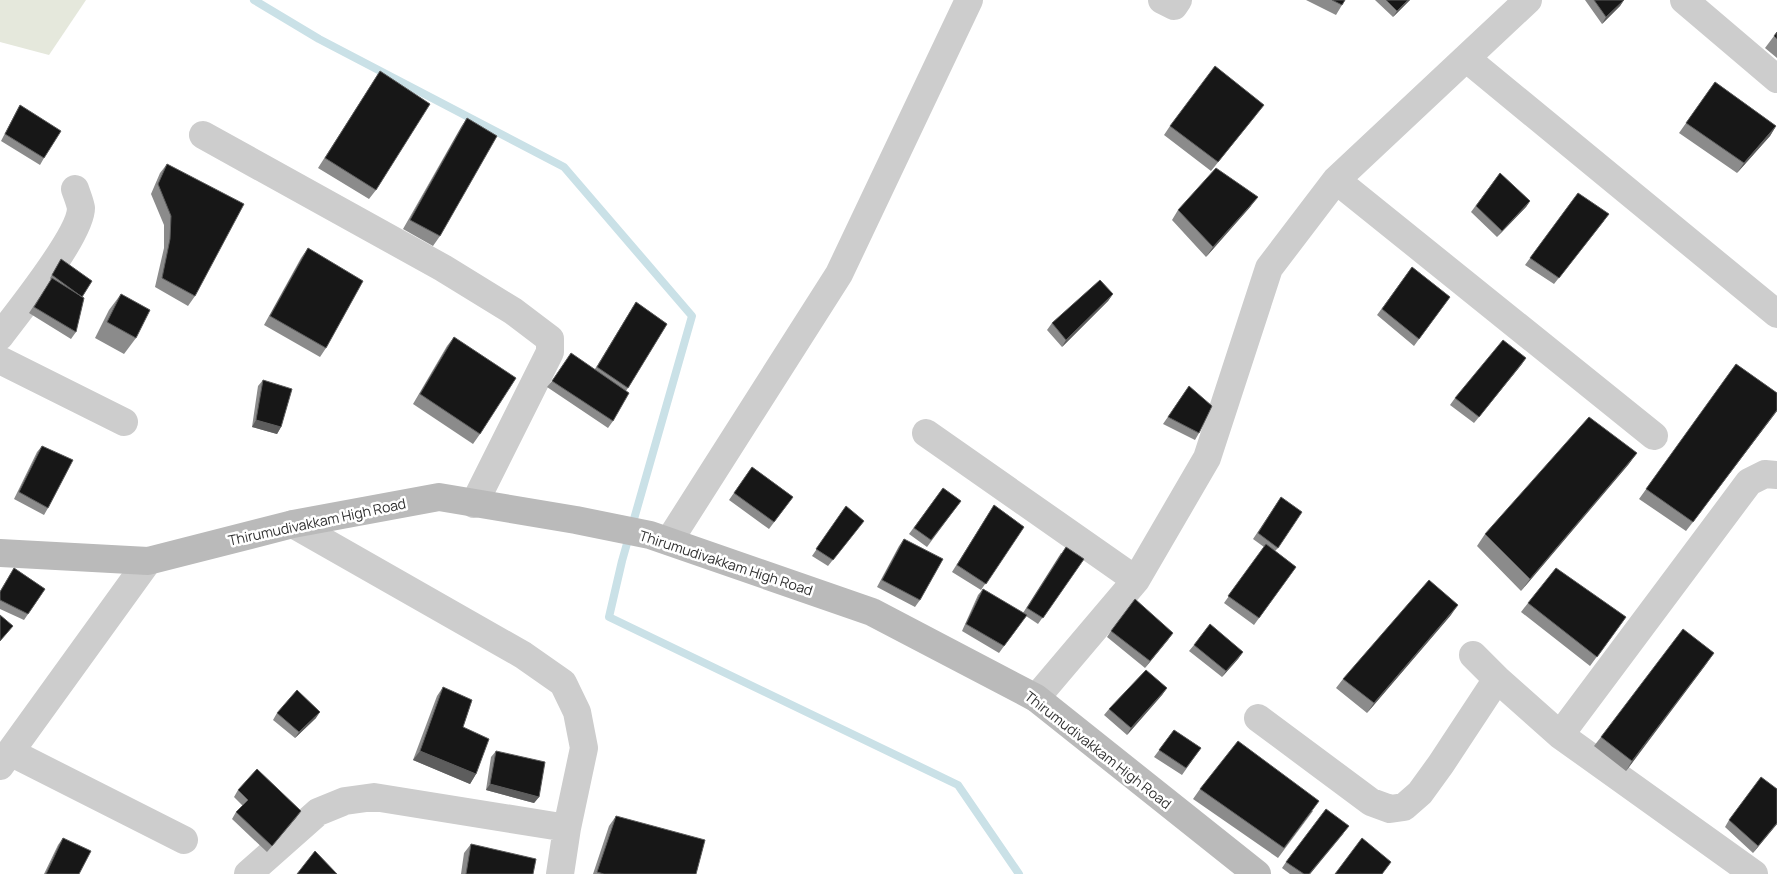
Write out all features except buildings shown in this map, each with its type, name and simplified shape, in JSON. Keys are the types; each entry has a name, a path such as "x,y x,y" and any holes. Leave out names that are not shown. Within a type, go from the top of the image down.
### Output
{"street":[{"path":"660,538 839,274 969,0"},
{"path":"1162,0 1174,6 1178,0"},
{"path":"1036,698 1136,580 1207,458 1269,268 1336,180 1528,0"},
{"path":"1684,0 1777,79"},
{"path":"1467,58 1777,314"},
{"path":"203,135 443,268 513,311 550,339 550,352 474,504"},
{"path":"1336,180 1654,436"},
{"path":"0,336 62,251 78,224 81,207 75,189"},
{"path":"0,360 124,422"},
{"path":"926,433 1136,580"},
{"path":"1560,735 1749,482 1765,474 1777,475"},
{"name":"Thirumudivakkam High Road","path":"0,553 148,561 294,524 439,497 576,520 660,538 872,612 1036,698 1257,874"},
{"path":"294,524 523,655 563,684 577,712 584,748 567,828 560,874"},
{"path":"148,561 5,759 184,840"},
{"path":"1474,655 1497,679 1560,735 1754,874"},
{"path":"1258,718 1371,802 1390,809 1404,808 1420,793 1441,764 1497,679"},
{"path":"248,874 318,812 345,801 374,797 567,828"}],"shaded area":[{"path":"0,0 86,0 49,55 0,42"}],"waterway":[{"path":"254,0 319,39 564,167 692,316 622,561 609,617 958,785 1019,874"}]}
